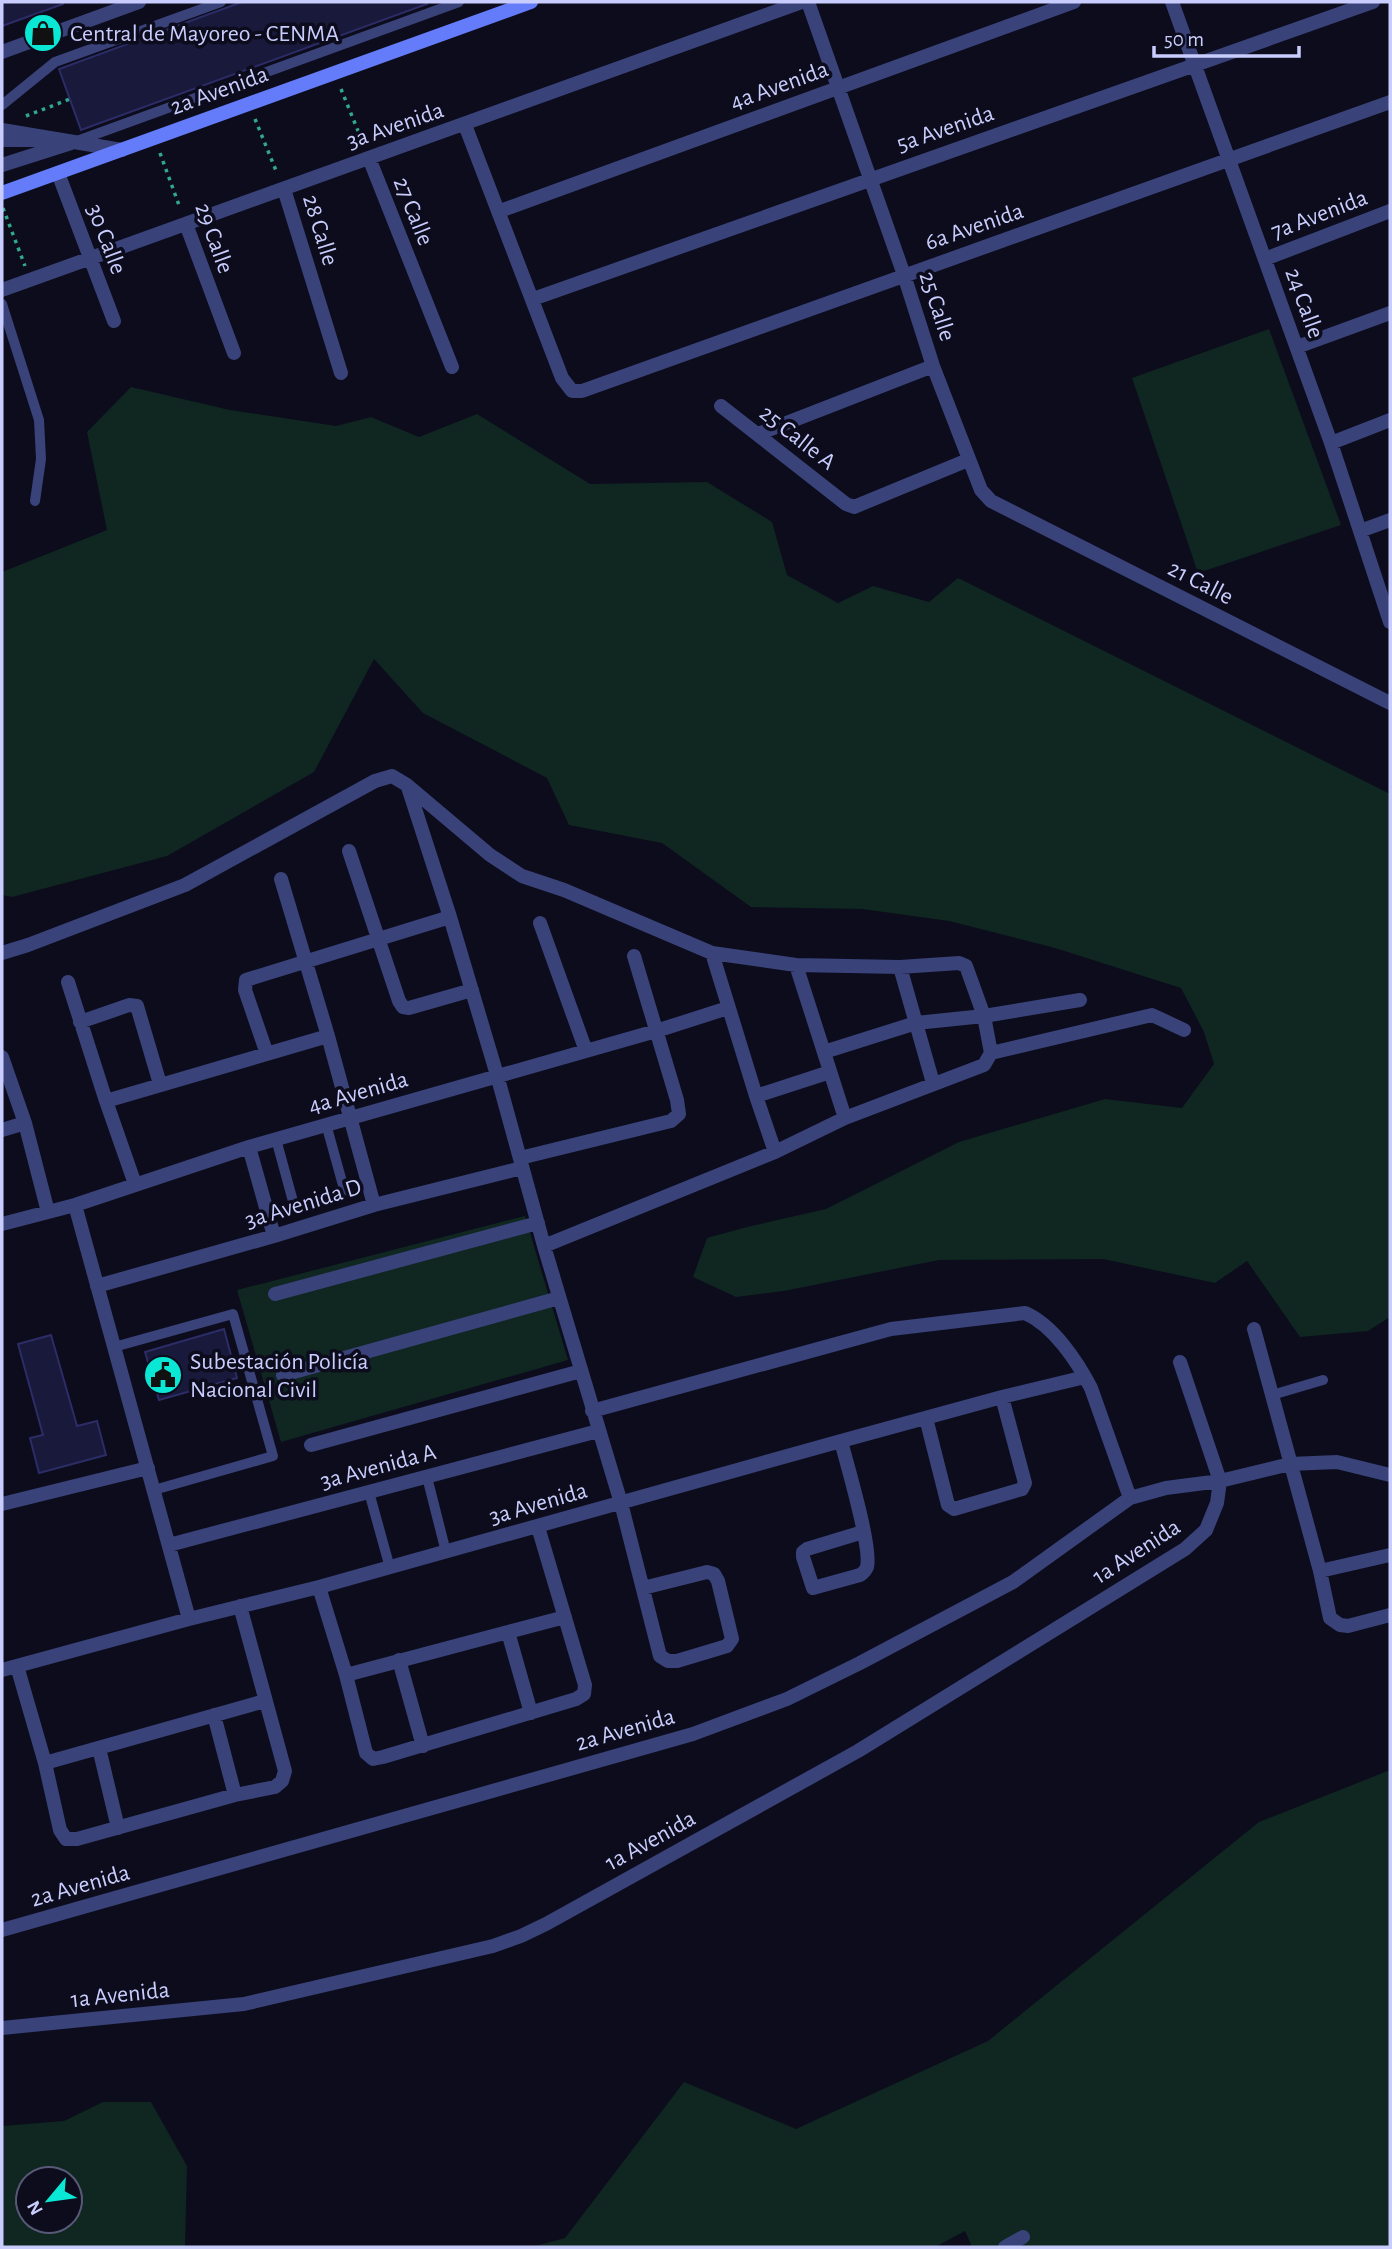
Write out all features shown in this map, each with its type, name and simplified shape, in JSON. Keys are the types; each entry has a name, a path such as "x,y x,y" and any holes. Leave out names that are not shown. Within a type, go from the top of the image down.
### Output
{"main road":[{"name":"2a Avenida","path":"2,193 531,2"}],"street":[{"path":"2,52 119,5 139,2"},
{"name":"3a Avenida","path":"2,290 802,2"},
{"name":"25 Calle","path":"808,2 904,275 933,366 968,460 981,490 991,501"},
{"name":"4a Avenida","path":"500,211 1074,2"},
{"name":"24 Calle","path":"1172,2 1331,443 1390,621"},
{"name":"5a Avenida","path":"533,299 1374,2"},
{"name":"6a Avenida","path":"533,299 562,378 572,391 582,391 1390,102"},
{"path":"465,125 533,299"},
{"path":"2,130 122,150"},
{"path":"2,165 69,142"},
{"name":"27 Calle","path":"369,158 452,367"},
{"name":"30 Calle","path":"58,173 114,321"},
{"name":"28 Calle","path":"284,189 341,373"},
{"name":"7a Avenida","path":"1265,259 1390,211"},
{"name":"29 Calle","path":"186,224 234,353"},
{"path":"1297,347 1390,313"},
{"path":"758,434 933,366"},
{"name":"25 Calle A","path":"721,406 846,504 854,507 968,460"},
{"path":"1331,443 1390,420"},
{"name":"21 Calle","path":"991,501 1390,704"},
{"path":"1360,531 1390,520"},
{"path":"2,953 185,885 375,781 392,776 407,785 464,835 522,876 576,895 712,953 796,965 967,965 984,1016 991,1053 984,1065 845,1118 775,1152 544,1246"},
{"path":"407,785 497,1075 559,1298 621,1503 660,1656 668,1661 677,1661 727,1646 732,1639 714,1574 707,1572 643,1588"},
{"path":"349,851 377,939 403,1007 409,1008 471,990"},
{"path":"281,879 328,1036 374,1205"},
{"path":"267,1054 245,990 246,980 450,917"},
{"path":"540,923 586,1051"},
{"path":"712,953 775,1152"},
{"path":"634,956 656,1031"},
{"path":"796,965 845,1118"},
{"path":"900,967 933,1083"},
{"path":"68,982 135,1184"},
{"path":"824,1052 915,1023 984,1016 1080,1000"},
{"path":"80,1022 130,1004 137,1006 160,1084"},
{"name":"4a Avenida","path":"2,1224 75,1205 326,1124 656,1031 728,1008"},
{"path":"991,1053 1152,1015 1184,1030"},
{"name":"3a Avenida D","path":"97,1286 671,1121 679,1114 677,1100 656,1031"},
{"path":"106,1101 328,1036"},
{"path":"2,1057 25,1123 48,1212"},
{"path":"756,1096 830,1072"},
{"path":"2,1130 25,1123"},
{"path":"249,1147 274,1237"},
{"path":"75,1205 189,1619"},
{"path":"275,1293 538,1223"},
{"path":"283,1375 559,1298"},
{"path":"592,1411 891,1329 1025,1313 1049,1327 1085,1377 1130,1498"},
{"path":"1254,1329 1320,1571 1330,1618 1340,1625 1348,1626 1390,1615"},
{"path":"1180,1362 1220,1481"},
{"path":"311,1445 581,1371"},
{"name":"3a Avenida","path":"2,1670 390,1568 841,1441 1085,1377"},
{"path":"926,1418 948,1505 961,1507 1022,1489 1026,1483 1002,1397"},
{"name":"3a Avenida A","path":"169,1545 598,1432"},
{"path":"841,1441 863,1532 867,1565 860,1575 813,1588 803,1552 863,1532"},
{"name":"2a Avenida","path":"2,1930 681,1737 787,1699 1013,1581 1130,1498 1166,1488 1220,1481 1290,1464 1337,1462 1390,1475"},
{"path":"2,1504 148,1468"},
{"name":"1a Avenida","path":"2,2028 244,2004 480,1949 521,1936 858,1751 1185,1549 1206,1530 1217,1503 1220,1481"},
{"path":"319,1587 366,1753 373,1759 423,1746 576,1699 584,1693 585,1685 538,1527"},
{"path":"1320,1571 1390,1555"},
{"path":"17,1666 45,1763 60,1830 66,1839 77,1839 235,1795 275,1787 282,1781 285,1771 240,1606"},
{"path":"346,1675 565,1617"},
{"path":"508,1632 531,1713"},
{"path":"399,1660 423,1746"},
{"path":"45,1763 265,1701"},
{"path":"214,1715 235,1795"},
{"path":"99,1748 118,1828"},
{"path":"1005,2247 1023,2237"}],"lane":[{"path":"2,105 55,62 220,2"},
{"path":"2,142 69,142 459,2"},
{"path":"2,304 39,421 41,459 35,501"},
{"path":"276,1139 294,1205 337,1197 344,1189 326,1124"},
{"path":"114,1347 233,1314 273,1456 153,1490"},
{"path":"1272,1395 1323,1380"},
{"path":"427,1477 446,1552"},
{"path":"369,1492 390,1568"}],"path":[{"name":"27 Calle","path":"335,73 369,158"},
{"path":"24,117 70,99"},
{"name":"28 Calle","path":"249,104 284,189"},
{"name":"29 Calle","path":"154,138 186,224"},
{"path":"2,206 31,280"}],"green space":[{"path":"1269,329 1341,525 1198,573 1132,378"},
{"path":"131,387 230,410 336,426 371,417 419,437 477,414 590,484 707,482 772,522 787,575 838,603 873,586 929,602 958,578 1390,794 1390,1317 1368,1331 1300,1337 1247,1261 1215,1283 1103,1259 939,1260 784,1291 736,1297 693,1277 707,1238 826,1209 959,1142 1105,1099 1182,1108 1214,1064 1204,1032 1181,988 1055,948 949,921 862,909 751,907 662,843 569,825 547,778 423,713 374,659 314,772 167,856 12,897 2,895 2,572 107,530 87,432"},
{"path":"525,1216 568,1360 281,1442 237,1290"},
{"path":"1390,1770 1390,2247 972,2247 965,2231 935,2247 532,2247 565,2238 684,2082 796,2129 988,2041 1259,1822"},
{"path":"103,2102 151,2102 187,2166 185,2247 2,2247 2,2126 64,2121"}],"building":[{"path":"2,2 63,2 63,4 2,26"},
{"path":"242,2 427,4 81,130 59,69"},
{"path":"224,1329 237,1378 159,1400 145,1352"},
{"path":"51,1335 77,1426 97,1421 106,1455 39,1473 30,1438 43,1435 18,1344"}],"place":[{"name":"Central de Mayoreo - CENMA","path":"43,33"},
{"name":"Subestación Policía Nacional Civil","path":"163,1375"}]}
